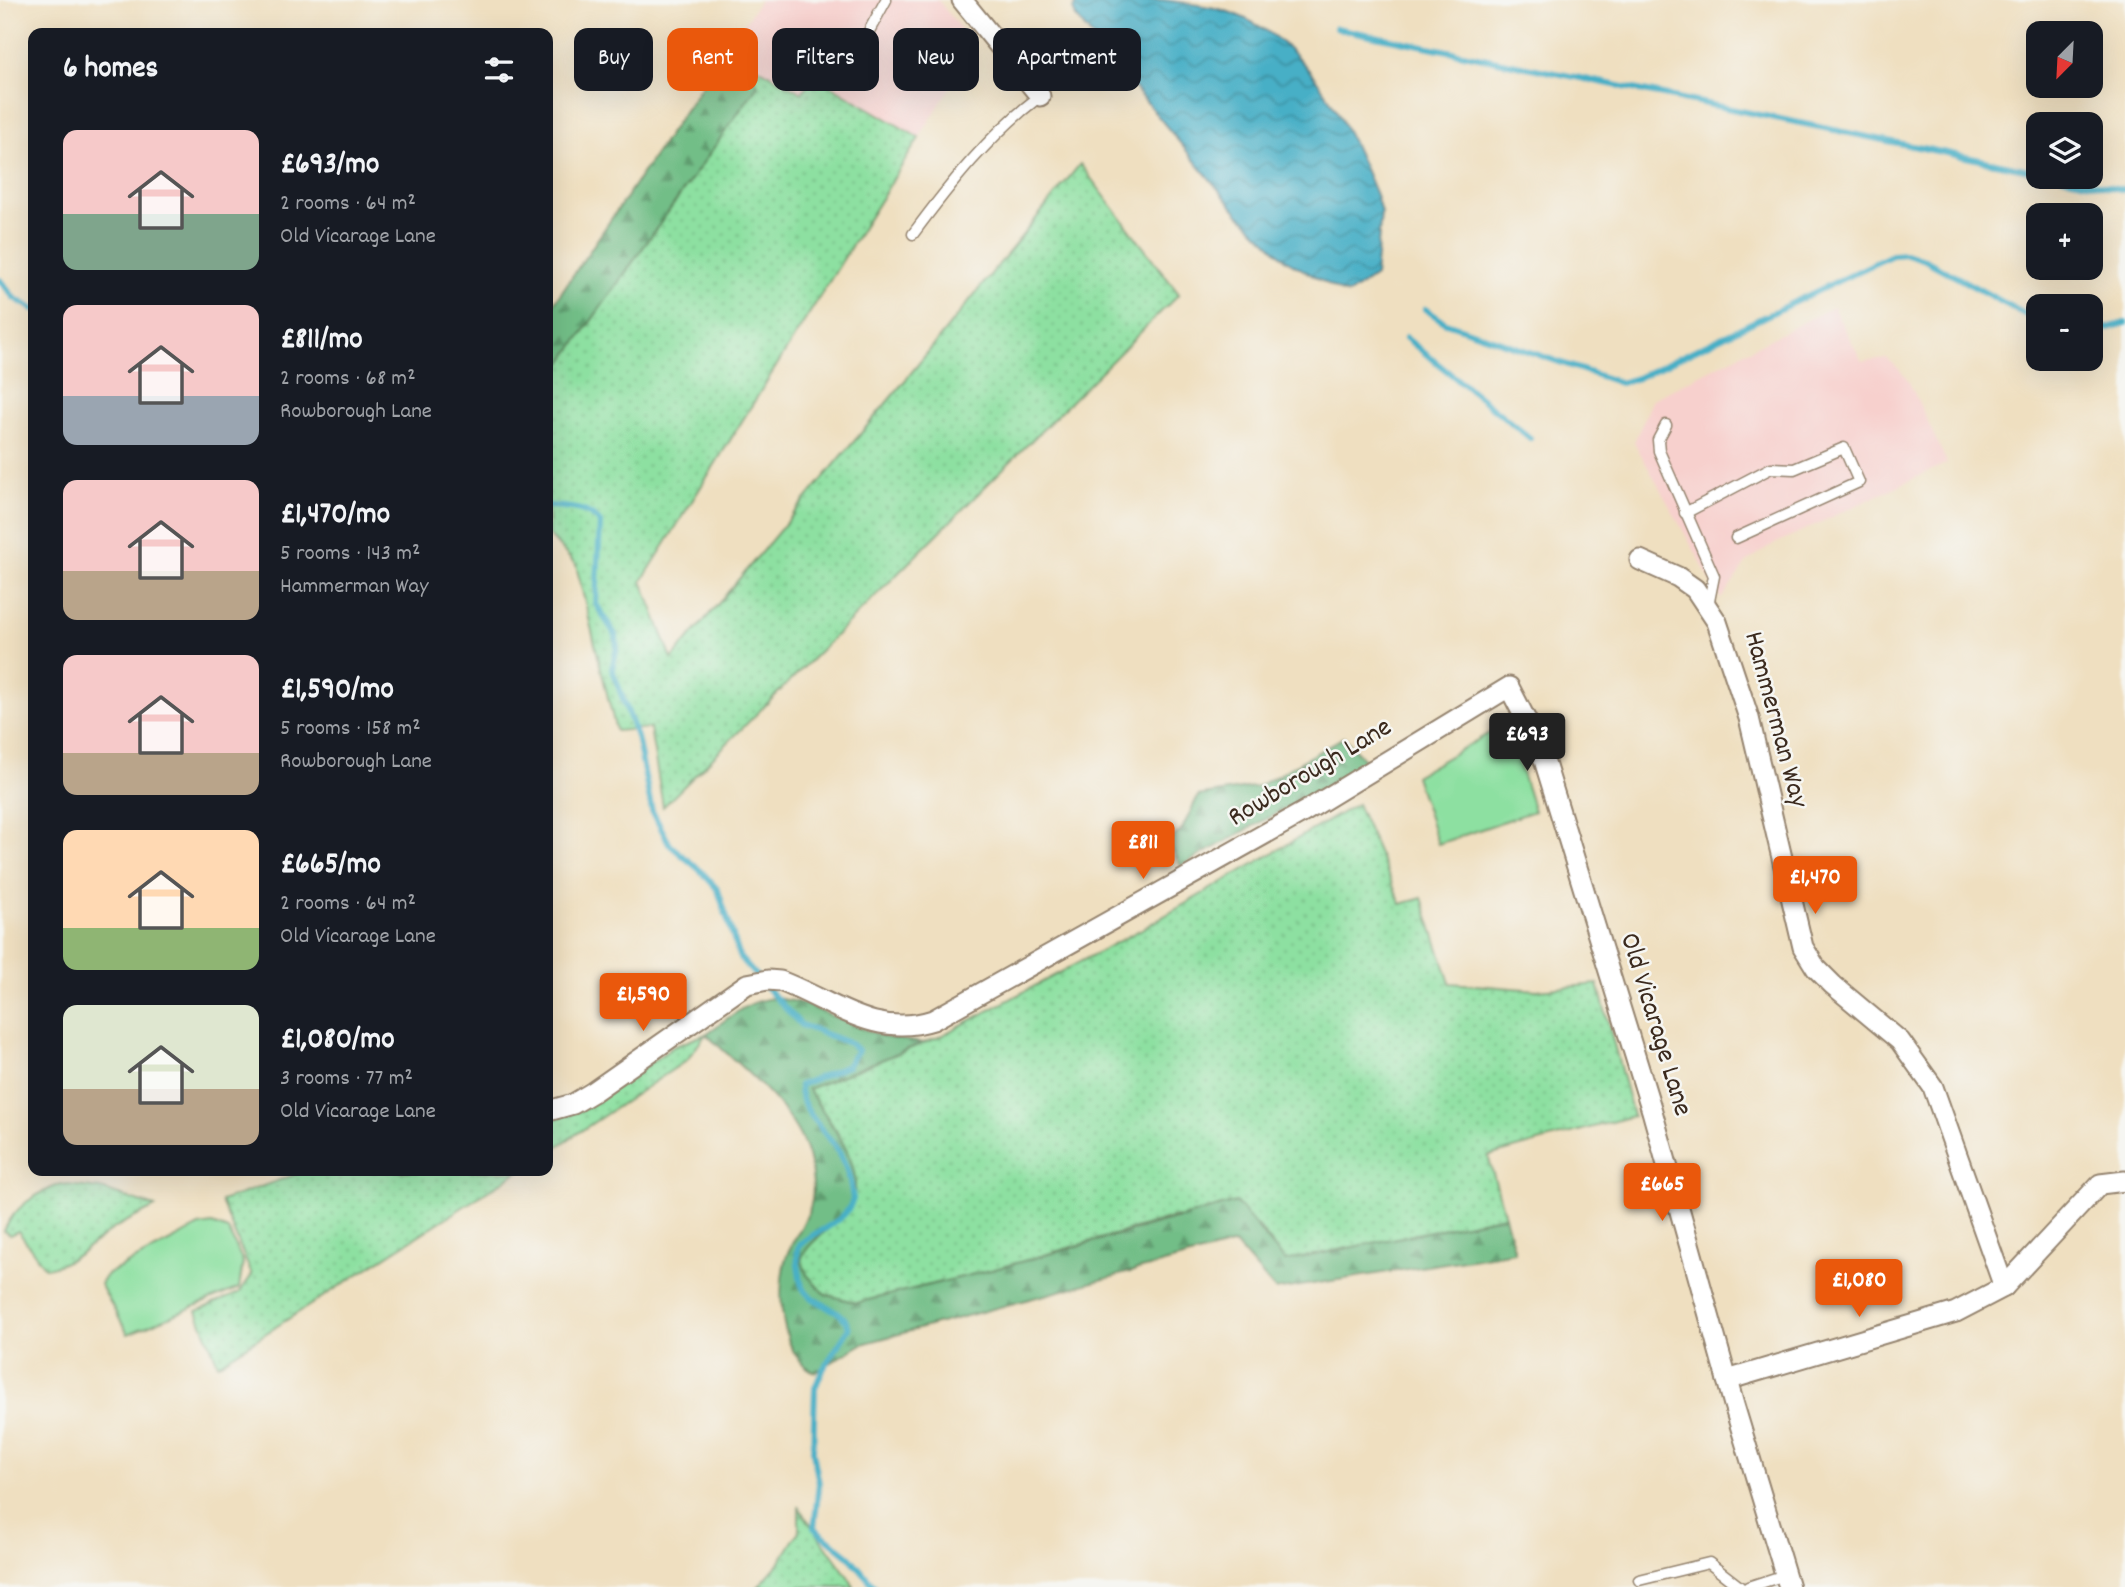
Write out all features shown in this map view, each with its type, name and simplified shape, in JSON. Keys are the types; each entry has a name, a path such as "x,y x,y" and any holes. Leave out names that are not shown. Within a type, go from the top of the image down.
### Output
{"street":[{"path":"962,0 1040,96"},
{"name":"Hammerman Way","path":"1640,560 1678,577 1695,589 1717,622 1749,718 1803,947 1816,968 1833,985 1900,1041 1933,1087 2004,1287"},
{"name":"Rowborough Lane","path":"553,1110 573,1104 601,1087 747,984 768,980 790,985 877,1023 912,1026 933,1020 1293,819 1509,687"},
{"name":"Old Vicarage Lane","path":"1509,687 1540,747 1652,1111 1727,1380 1787,1581"},
{"path":"1727,1380 1956,1312 2004,1287 2100,1184 2125,1181"}],"lane":[{"path":"871,28 886,0"},
{"path":"913,234 964,168 1040,96"},
{"path":"1666,425 1658,440 1659,451 1714,576 1708,606"},
{"path":"1685,513 1771,468 1794,469 1844,447 1859,482 1736,538"},
{"path":"1639,1580 1709,1563 1740,1587"},
{"path":"1748,1587 1787,1581"}],"shaded area":[{"path":"760,0 938,0 960,28 893,28 893,91 948,91 919,138 839,91 879,91 879,28 772,28 772,76 758,68 758,28 741,28"},
{"path":"1833,307 1862,361 1887,358 1909,382 1947,463 1768,547 1747,562 1721,599 1634,442 1653,399"}],"green space":[{"path":"758,68 772,76 772,91 840,91 919,138 642,581 672,659 903,383 1080,164 1179,294 663,807 650,728 616,731 576,565 553,540 553,375 753,91 758,91"},
{"path":"698,91 754,91 553,375 553,305"},
{"path":"1502,726 1516,754 1534,811 1438,844 1415,776"},
{"path":"1344,737 1367,763 1181,866 1168,841 1181,831 1198,796 1259,786"},
{"path":"1357,804 1401,904 1422,898 1450,983 1537,990 1598,984 1633,1116 1488,1156 1505,1216 1285,1261 1258,1226 1175,1217 995,1269 856,1303 825,1294 807,1275 801,1259 814,1241 842,1216 852,1201 855,1184 853,1167 846,1150 808,1089 939,1037 1140,930"},
{"path":"776,998 798,1002 884,1037 923,1043 808,1089 846,1150 853,1167 855,1184 852,1200 842,1216 814,1241 801,1259 807,1275 825,1294 856,1303 995,1269 1236,1202 1285,1261 1505,1216 1515,1252 1275,1290 1235,1244 862,1344 815,1372 803,1364 794,1353 788,1339 781,1290 785,1261 812,1202 813,1182 808,1156 801,1138 779,1105 706,1034 747,1006"},
{"path":"706,1034 687,1060 553,1150 553,1119 585,1109 673,1047"},
{"path":"291,1176 511,1176 218,1364 197,1311 239,1293 252,1275 221,1201"},
{"path":"61,1184 101,1189 155,1207 116,1227 64,1263 45,1268 18,1231 10,1235 4,1231 20,1207"},
{"path":"212,1224 228,1230 243,1262 239,1288 128,1334 100,1284 106,1275 199,1226"},
{"path":"799,1508 854,1587 758,1587 780,1562 799,1531"}],"water":[{"path":"1077,0 1163,0 1211,7 1255,24 1280,41 1301,61 1337,111 1376,195 1381,213 1375,276 1349,294 1286,260 1238,213 1137,91 1141,91 1141,28 1085,28 1073,9"}],"waterway":[{"path":"1336,28 2026,169"},
{"path":"2103,185 2125,190"},
{"path":"1425,309 1446,323 1620,383 1637,378 1892,255 1907,254 1925,260 2026,315"},
{"path":"0,280 14,298 28,306"},
{"path":"2103,329 2125,323"},
{"path":"1406,338 1530,438"},
{"path":"553,506 583,511 600,523 596,604 616,636 617,648 612,669 637,737 652,811 670,845 701,871 718,890 740,958 757,977"},
{"path":"764,985 801,1025 849,1043 858,1050 847,1066 800,1085 809,1113 843,1161 853,1199 842,1217 801,1243 797,1256 802,1287 815,1300 840,1314 849,1329 822,1371 815,1388 813,1452 819,1483 814,1528 849,1556 875,1587"}]}
